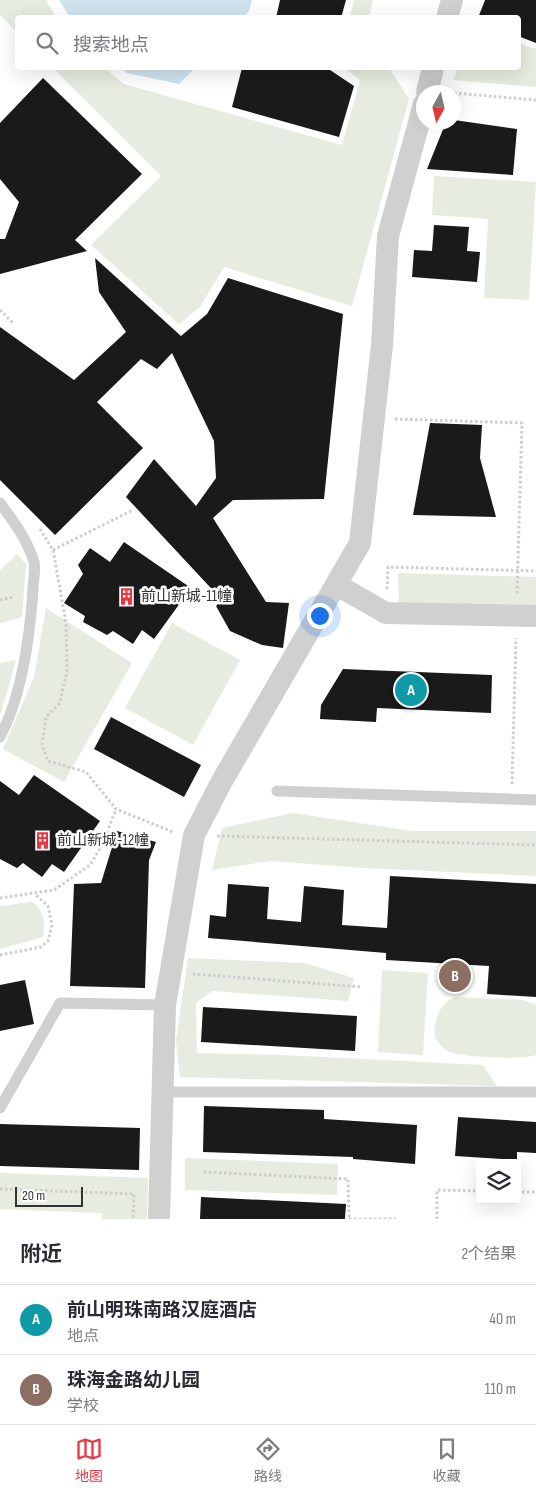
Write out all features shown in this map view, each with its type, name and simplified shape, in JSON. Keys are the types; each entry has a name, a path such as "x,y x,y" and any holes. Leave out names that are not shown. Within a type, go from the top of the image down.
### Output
{"street":[{"path":"448,15 452,0"},
{"path":"429,85 433,70"},
{"path":"159,1219 165,1005 171,972 185,834 222,781 338,585 360,542 382,345 388,236 417,130"},
{"path":"338,585 386,613 527,616"}],"lane":[{"path":"0,503 20,529 34,564 31,613 22,672 6,726 0,736"},
{"path":"277,791 536,800"},
{"path":"0,1108 60,1002 165,1005"},
{"path":"162,1092 536,1092"}],"path":[{"path":"461,93 536,100"},
{"path":"0,310 13,323"},
{"path":"374,418 522,423 518,571"},
{"path":"53,550 133,510"},
{"path":"37,526 53,550 66,623 67,672 59,704 46,717 42,744 48,762 86,772 116,809 185,834 536,846"},
{"path":"386,613 388,567 536,571"},
{"path":"0,600 14,597"},
{"path":"512,800 527,616"},
{"path":"0,898 54,890 90,865 102,845 116,809"},
{"path":"0,955 41,947 48,941 52,926 48,906 34,893"},
{"path":"171,972 362,987"},
{"path":"204,1172 348,1179 349,1219 396,1219"},
{"path":"0,1189 134,1194 133,1219"},
{"path":"437,1219 437,1190 476,1191"},
{"path":"521,1192 536,1192"}],"shaded area":[{"path":"0,0 46,0 55,15 15,15 15,30 0,15"},
{"path":"354,0 373,0 369,15 350,15"},
{"path":"521,44 535,49 536,46 536,87 453,80 457,70 521,70"},
{"path":"55,70 107,70 124,84 342,145 360,80 347,70 390,70 409,99 352,306 224,267 200,307 179,324 91,245 161,176"},
{"path":"434,176 536,182 529,300 484,298 488,219 432,215"},
{"path":"17,554 26,564 22,617 0,623 0,570"},
{"path":"398,573 536,577 536,607 399,604"},
{"path":"46,608 132,663 64,782 3,749 34,677"},
{"path":"172,623 240,660 193,745 125,708"},
{"path":"16,660 0,717 0,663"},
{"path":"293,813 412,831 536,831 536,876 363,868 271,861 212,870 222,828"},
{"path":"32,902 42,913 43,937 0,949 0,906"},
{"path":"188,958 304,963 354,978 348,1001 212,991 196,1003 197,1053 283,1055 483,1065 497,1086 180,1077 176,1041"},
{"path":"382,970 428,973 423,1055 378,1052"},
{"path":"455,997 523,1000 536,1005 536,1055 509,1058 485,1057 456,1054 446,1050 435,1038 436,1019 445,1004"},
{"path":"185,1158 338,1164 337,1195 185,1190"},
{"path":"0,1173 148,1178 147,1219 102,1219 102,1213 0,1209"}],"water":[{"path":"59,0 252,0 249,11 246,15 69,15"},
{"path":"123,70 193,70 179,84 127,73"}],"building":[{"path":"280,0 346,0 342,15 277,15"},
{"path":"485,0 536,0 536,43 521,37 521,15 479,15"},
{"path":"241,70 330,70 354,86 339,137 232,107"},
{"path":"43,78 142,174 75,240 87,251 0,274 0,239 5,239 19,202 0,179 0,123"},
{"path":"461,121 517,129 513,175 427,169 443,130 461,130"},
{"path":"434,225 469,227 467,251 480,252 477,282 412,277 414,250 432,251"},
{"path":"95,258 181,336 207,314 228,278 343,314 324,499 233,500 213,518 266,602 289,603 283,648 262,645 230,631 216,606 222,600 126,497 154,459 196,506 216,478 214,441 172,353 157,369 141,359 97,402 143,448 55,535 0,480 0,327 74,380 126,332 99,292"},
{"path":"430,423 482,425 480,458 496,517 413,515"},
{"name":"前山新城-11幢","path":"124,542 191,588 154,639 142,630 133,644 113,631 107,635 83,622 85,616 64,603 83,574 78,565 90,548 110,562"},
{"path":"343,669 492,675 491,713 377,708 376,722 320,719 321,705"},
{"path":"111,717 201,765 184,797 94,749"},
{"name":"前山新城-12幢","path":"34,775 100,821 64,872 52,864 42,877 23,863 17,868 0,859 0,781 19,795"},
{"path":"117,831 156,842 149,860 145,988 70,986 74,884 101,883"},
{"path":"390,876 536,884 536,997 487,994 489,966 386,960 386,953 208,938 210,915 226,917 228,884 269,887 267,919 301,922 304,886 344,890 342,925 387,928"},
{"path":"25,980 34,1024 0,1031 0,985"},
{"path":"203,1007 357,1016 355,1051 201,1042"},
{"path":"204,1106 324,1110 324,1119 417,1125 415,1164 353,1159 353,1157 203,1152"},
{"path":"458,1117 536,1122 536,1153 517,1152 517,1159 455,1156"},
{"path":"0,1124 140,1128 139,1170 0,1166"},
{"path":"201,1197 346,1204 345,1219 200,1219"}],"place":[{"name":"前山新城-11幢","path":"127,596"},
{"name":"前山明珠南路汉庭酒店","path":"411,690"},
{"name":"前山新城-12幢","path":"43,840"},
{"name":"珠海金路幼儿园","path":"455,976"}]}
